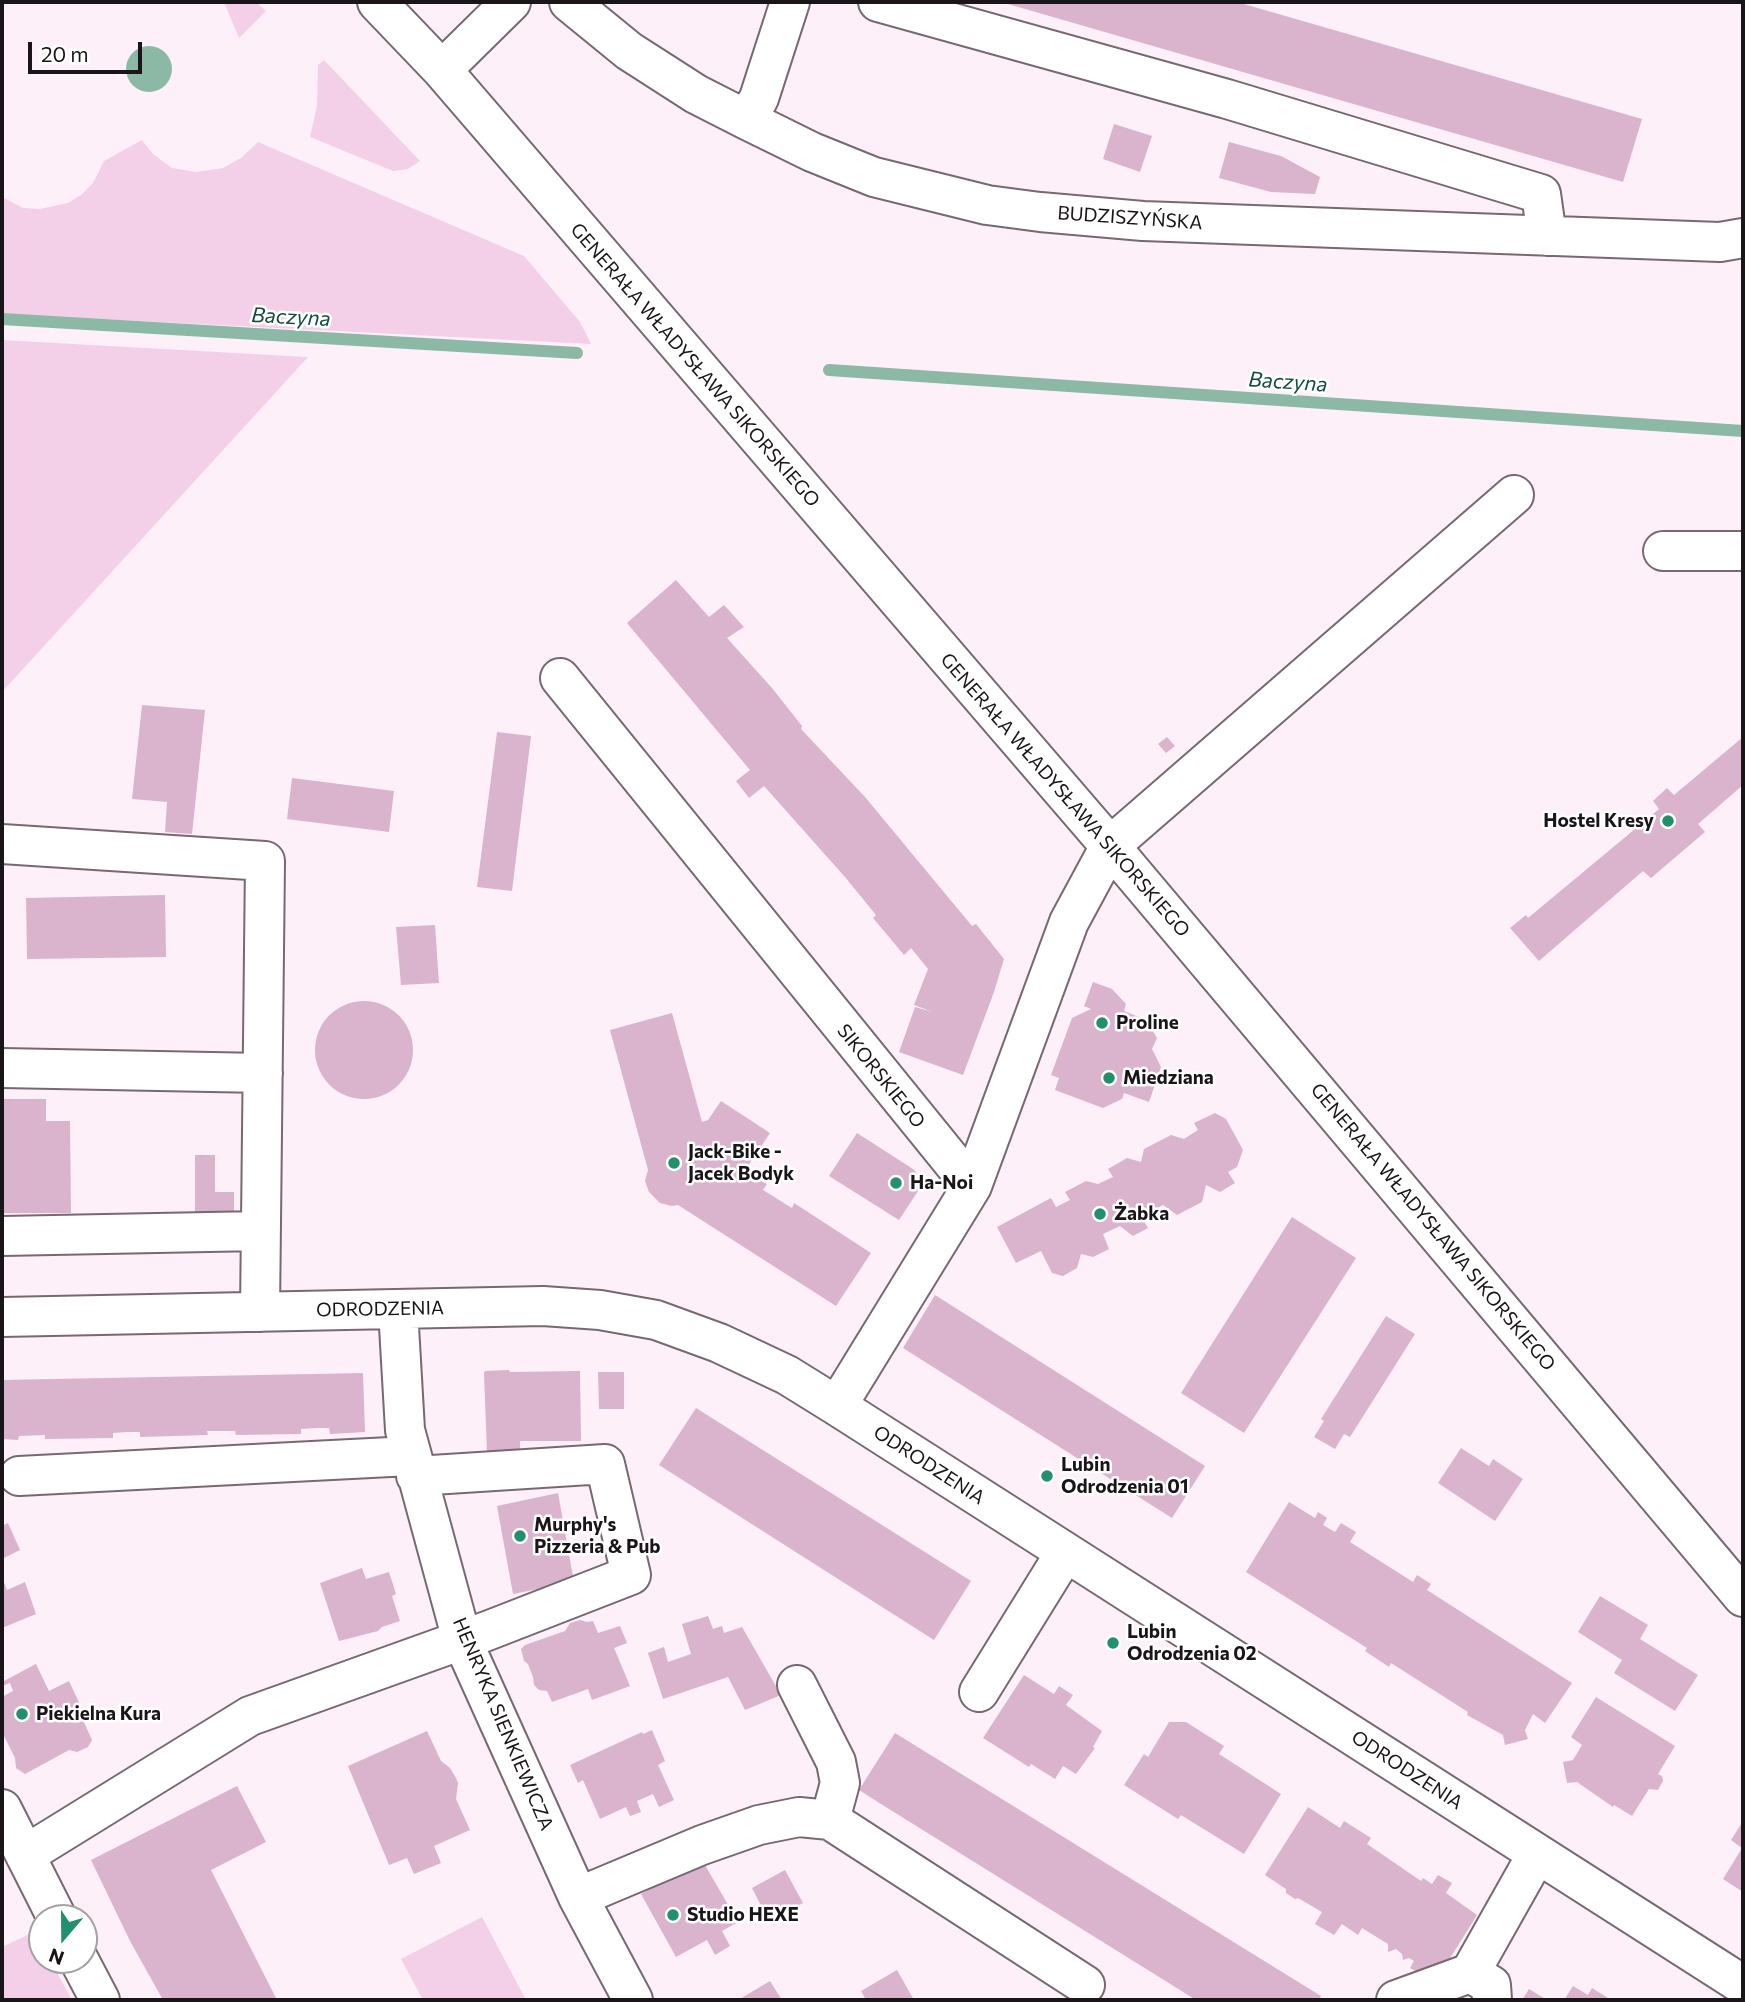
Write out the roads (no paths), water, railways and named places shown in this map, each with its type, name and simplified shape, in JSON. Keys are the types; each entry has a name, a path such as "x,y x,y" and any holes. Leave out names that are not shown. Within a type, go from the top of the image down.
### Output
{"street":[{"name":"GENERAŁA WŁADYSŁAWA SIKORSKIEGO","path":"377,2 442,71 1110,846 1743,1597"},
{"path":"442,71 511,2"},
{"name":"BUDZISZYŃSKA","path":"569,2 629,51 696,94 812,152 874,177 987,205 1143,221 1720,242 1743,238"},
{"path":"747,120 759,98 790,2"},
{"path":"878,2 1227,99 1541,194 1547,236"},
{"path":"837,1406 972,1186 1069,922 1110,846 1514,495"},
{"path":"1663,551 1738,557"},
{"name":"SIKORSKIEGO","path":"560,678 972,1186"},
{"path":"2,844 265,861 260,1312"},
{"path":"2,1068 263,1073"},
{"path":"2,1236 260,1231"},
{"name":"ODRODZENIA","path":"2,1317 542,1306 600,1310 656,1321 730,1348 787,1375 837,1406 1743,1987"},
{"name":"HENRYKA SIENKIEWICZA","path":"398,1309 405,1430 463,1640 578,1897 633,2000"},
{"path":"19,1476 605,1464 631,1575 463,1640 250,1716 25,1855"},
{"path":"979,1692 1065,1553"},
{"path":"797,1685 836,1762 840,1783 830,1820"},
{"path":"2,1809 50,1904"},
{"path":"578,1897 702,1845 760,1825 799,1817 830,1820 1086,1985"},
{"path":"1396,2000 1481,1986 1537,1854"},
{"path":"86,1974 100,2000"},
{"path":"1735,2000 1743,1987"}],"waterway":[{"name":"Baczyna","path":"2,319 577,353"},
{"name":"Baczyna","path":"829,370 1743,431"}],"place":[{"name":"Hostel Kresy","path":"1668,821"},
{"name":"Proline","path":"1102,1023"},
{"name":"Miedziana","path":"1109,1078"},
{"name":"Jack-Bike - Jacek Bodyk","path":"674,1163"},
{"name":"Ha-Noi","path":"896,1183"},
{"name":"Żabka","path":"1100,1214"},
{"name":"Lubin Odrodzenia 01","path":"1047,1476"},
{"name":"Murphy's Pizzeria & Pub","path":"520,1536"},
{"name":"Lubin Odrodzenia 02","path":"1113,1643"},
{"name":"Piekielna Kura","path":"22,1714"},
{"name":"Studio HEXE","path":"673,1915"}]}
